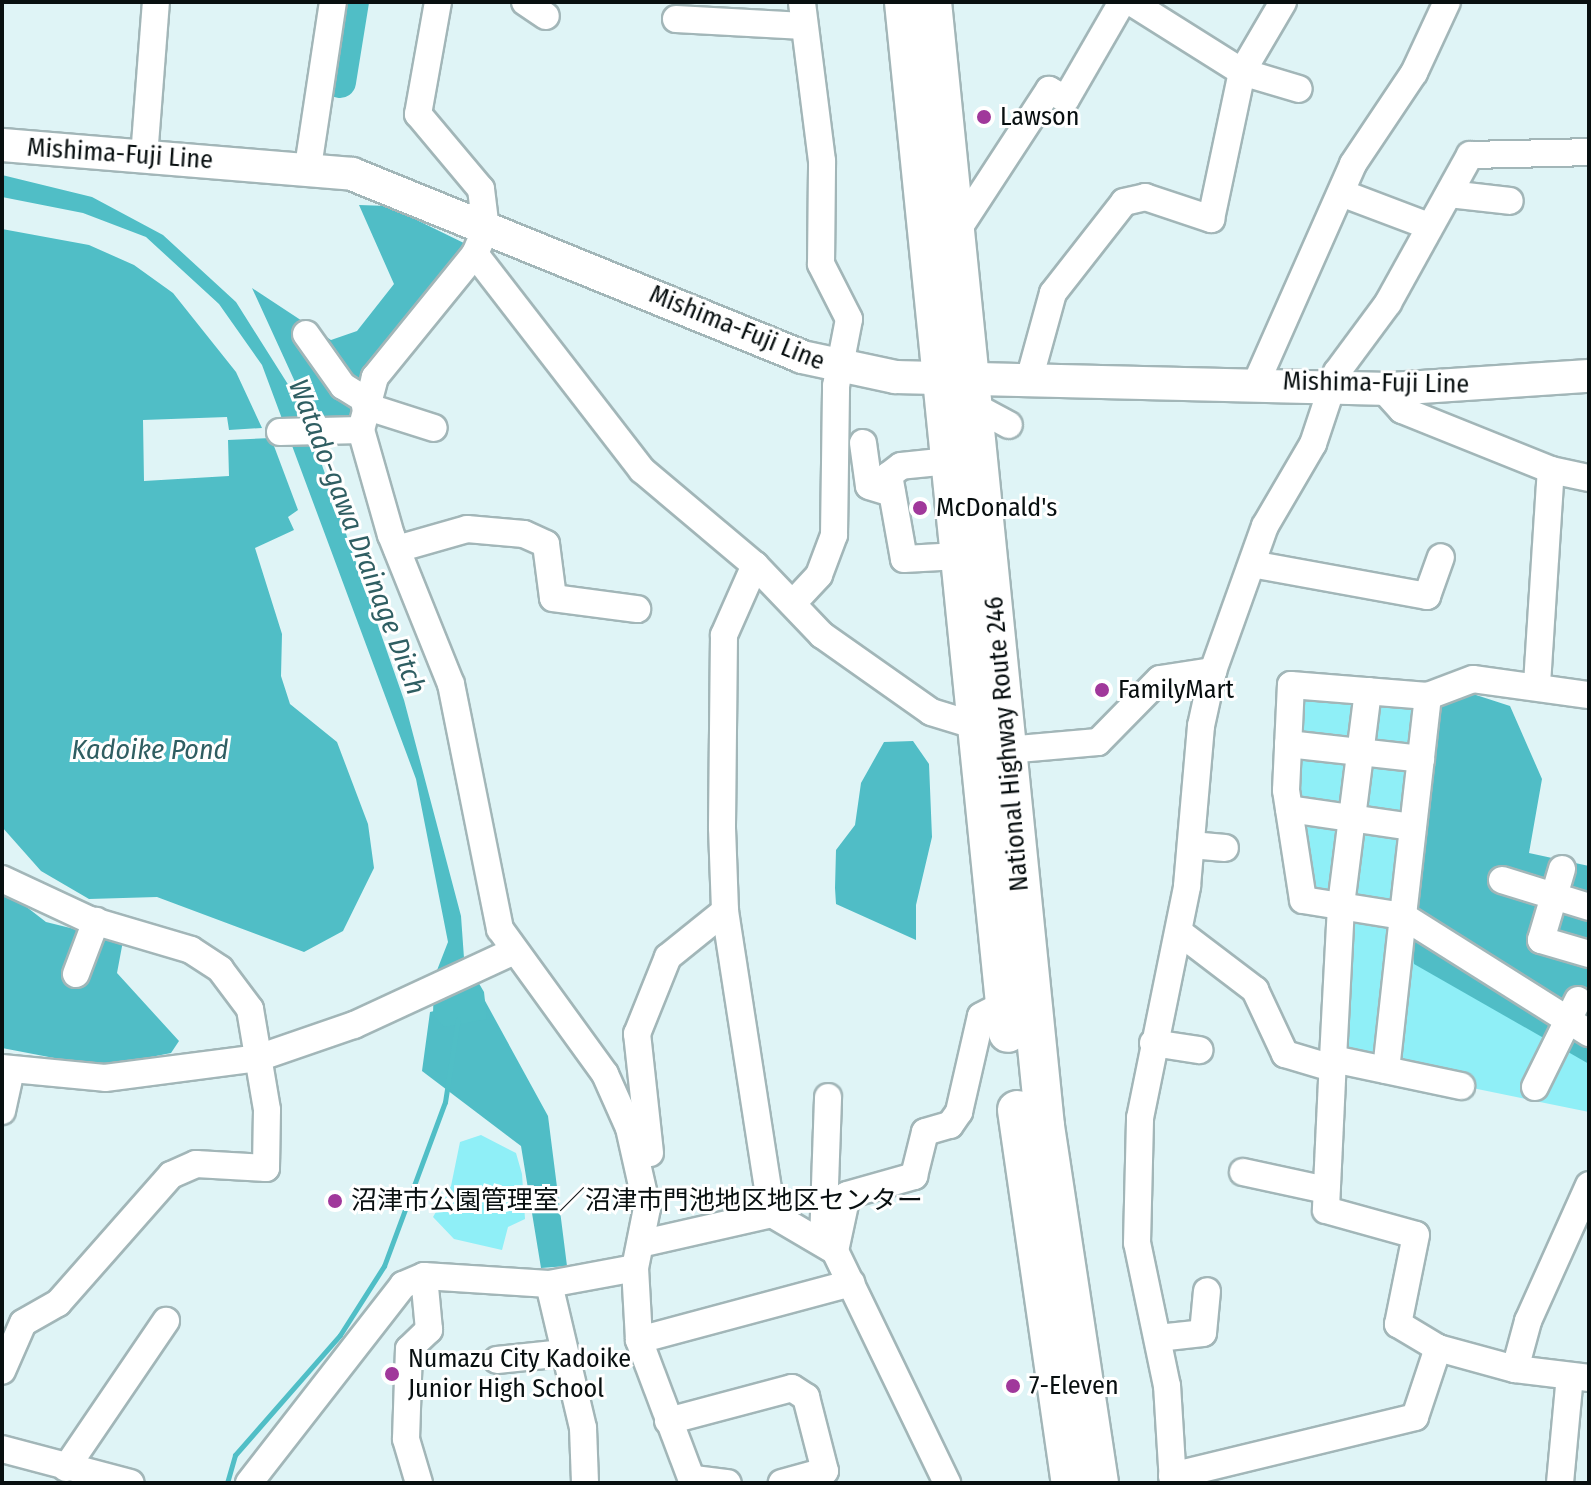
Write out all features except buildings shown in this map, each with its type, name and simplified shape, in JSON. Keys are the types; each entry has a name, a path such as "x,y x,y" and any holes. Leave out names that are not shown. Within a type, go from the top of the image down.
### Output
{"highway":[{"name":"National Highway Route 246","path":"904,2 963,389 1007,750 1045,1126 1099,1483"},
{"name":"National Highway Route 246","path":"932,2 959,228 963,389 949,461 1005,1004 1071,1483"}],"main road":[{"name":"Mishima-Fuji Line","path":"2,145 308,167 352,174 481,241 838,368 963,389 1019,371 1383,389 1589,376"}],"street":[{"path":"144,157 156,2"},
{"path":"308,167 333,2"},
{"path":"438,2 418,114 481,189 481,241 642,470 795,601 822,635 931,712 977,726"},
{"path":"959,228 974,216 1049,90 1066,99 1122,2"},
{"path":"1131,2 1242,72 1299,89"},
{"path":"1019,371 1053,293 1124,202 1145,197 1211,219 1242,72 1283,2"},
{"path":"1257,381 1344,194 1353,164 1414,73 1447,2"},
{"path":"676,19 803,14 822,161 821,264 849,319 838,368 834,535 819,575 795,601"},
{"path":"1438,1348 1415,1417 1173,1479 1158,1338 1137,1243 1140,1118 1153,1043 1179,932 1213,671 1257,565 1265,526 1313,444 1332,387 1388,303 1426,225 1449,194 1470,155 1589,152"},
{"path":"1344,194 1426,225"},
{"path":"1449,194 1510,201"},
{"path":"364,412 375,377 481,241"},
{"path":"306,334 364,412 397,549 451,684 510,953 605,1074 629,1128 644,1191 644,1243 635,1268 639,1340 668,1421 694,1481 728,1483"},
{"path":"963,389 1009,425"},
{"path":"1383,389 1402,410 1551,470 1589,478"},
{"path":"280,432 327,429 364,412 434,428"},
{"path":"863,443 869,486 892,493"},
{"path":"949,461 894,467 892,493 904,559 959,556"},
{"path":"1537,684 1551,470"},
{"path":"397,549 467,529 524,534 546,544 553,598 637,609"},
{"path":"1257,565 1427,596 1441,557"},
{"path":"755,565 724,635 725,911 772,1214"},
{"path":"1007,750 1098,742 1160,679 1213,671"},
{"path":"1535,1087 1578,1018 1403,916 1303,900 1289,809 1291,685 1428,696 1473,679 1537,684 1589,695"},
{"path":"1368,691 1363,752 1341,906 1326,1210 1416,1235 1398,1324 1438,1348 1515,1369 1579,1377 1553,1480"},
{"path":"1386,1070 1428,696"},
{"path":"1288,744 1421,759"},
{"path":"1289,809 1352,822 1413,827"},
{"path":"1191,845 1225,848"},
{"path":"1562,869 1541,940 1589,954"},
{"path":"2,879 96,921 188,956 240,988 258,1058 267,1110 266,1168 196,1164 171,1175 58,1303 23,1323 2,1371"},
{"path":"1502,880 1589,907"},
{"path":"644,1191 652,1166 637,1034 668,957 725,911"},
{"path":"76,974 96,921"},
{"path":"1179,932 1255,990 1285,1054 1461,1086"},
{"path":"2,1111 7,1069 105,1078 258,1058 434,991 510,953"},
{"path":"829,1246 847,1195 914,1176 925,1132 950,1125 959,1112 981,1016 1005,1004"},
{"path":"1153,1043 1199,1050"},
{"path":"828,1097 829,1246"},
{"path":"1243,1172 1326,1190"},
{"path":"1515,1369 1528,1321 1589,1185"},
{"path":"644,1243 772,1214 829,1246 851,1283 947,1483"},
{"path":"249,1483 282,1432 403,1285 424,1276 549,1284 635,1268"},
{"path":"419,1483 406,1439 409,1349 429,1330 424,1276"},
{"path":"639,1340 851,1283"},
{"path":"549,1284 583,1428 585,1483"},
{"path":"1158,1338 1203,1333 1207,1291"},
{"path":"66,1468 166,1321"},
{"path":"497,1360 564,1353"},
{"path":"668,1421 792,1388 806,1397 825,1471 782,1483"},
{"path":"2,1449 131,1483"}],"shaded area":[{"path":"359,205 388,206 470,246 360,421 312,419 252,288 331,340 357,331 394,284"},
{"path":"1439,683 1510,706 1542,779 1529,853 1589,866 1589,1064 1414,964 1409,905"},
{"path":"1299,687 1436,700 1589,1031 1589,1112 1341,1061 1349,900 1312,898 1291,799"},
{"path":"913,741 929,764 932,837 916,905 916,940 836,904 835,888 836,850 855,825 861,783 884,742"},
{"path":"2,888 46,922 123,941 117,973 179,1041 171,1053 101,1067 2,1048"},
{"path":"484,999 548,1116 567,1266 541,1268 521,1146 422,1071 430,1012"},
{"path":"481,1135 516,1153 522,1174 525,1219 508,1227 502,1250 454,1239 433,1217 451,1186 460,1142"}],"water":[{"path":"2,175 92,197 163,235 236,302 301,405 404,700 461,916 464,958 484,992 487,1019 444,1027 433,1014 434,978 448,942 416,779 262,365 219,304 146,237 83,213 2,197"},
{"name":"Kadoike Pond","path":"2,229 89,245 134,265 173,293 236,372 262,428 229,430 227,417 143,420 144,481 229,476 228,440 271,438 298,510 288,517 294,530 255,548 282,634 281,676 290,704 337,742 368,824 374,868 343,931 304,952 157,897 89,899 41,871 2,827"}],"waterway":[{"path":"340,82 353,2"},
{"path":"227,1483 235,1455 340,1335 384,1266 445,1102 458,1019"}],"place":[{"name":"Lawson","path":"984,117"},
{"name":"McDonald's","path":"920,508"},
{"name":"FamilyMart","path":"1102,690"},
{"name":"沼津市公園管理室／沼津市門池地区地区センター","path":"335,1201"},
{"name":"Numazu City Kadoike Junior High School","path":"392,1374"},
{"name":"7-Eleven","path":"1013,1386"}],"water label":[{"name":"Watado-gawa Drainage Ditch","path":"357,537"}]}
